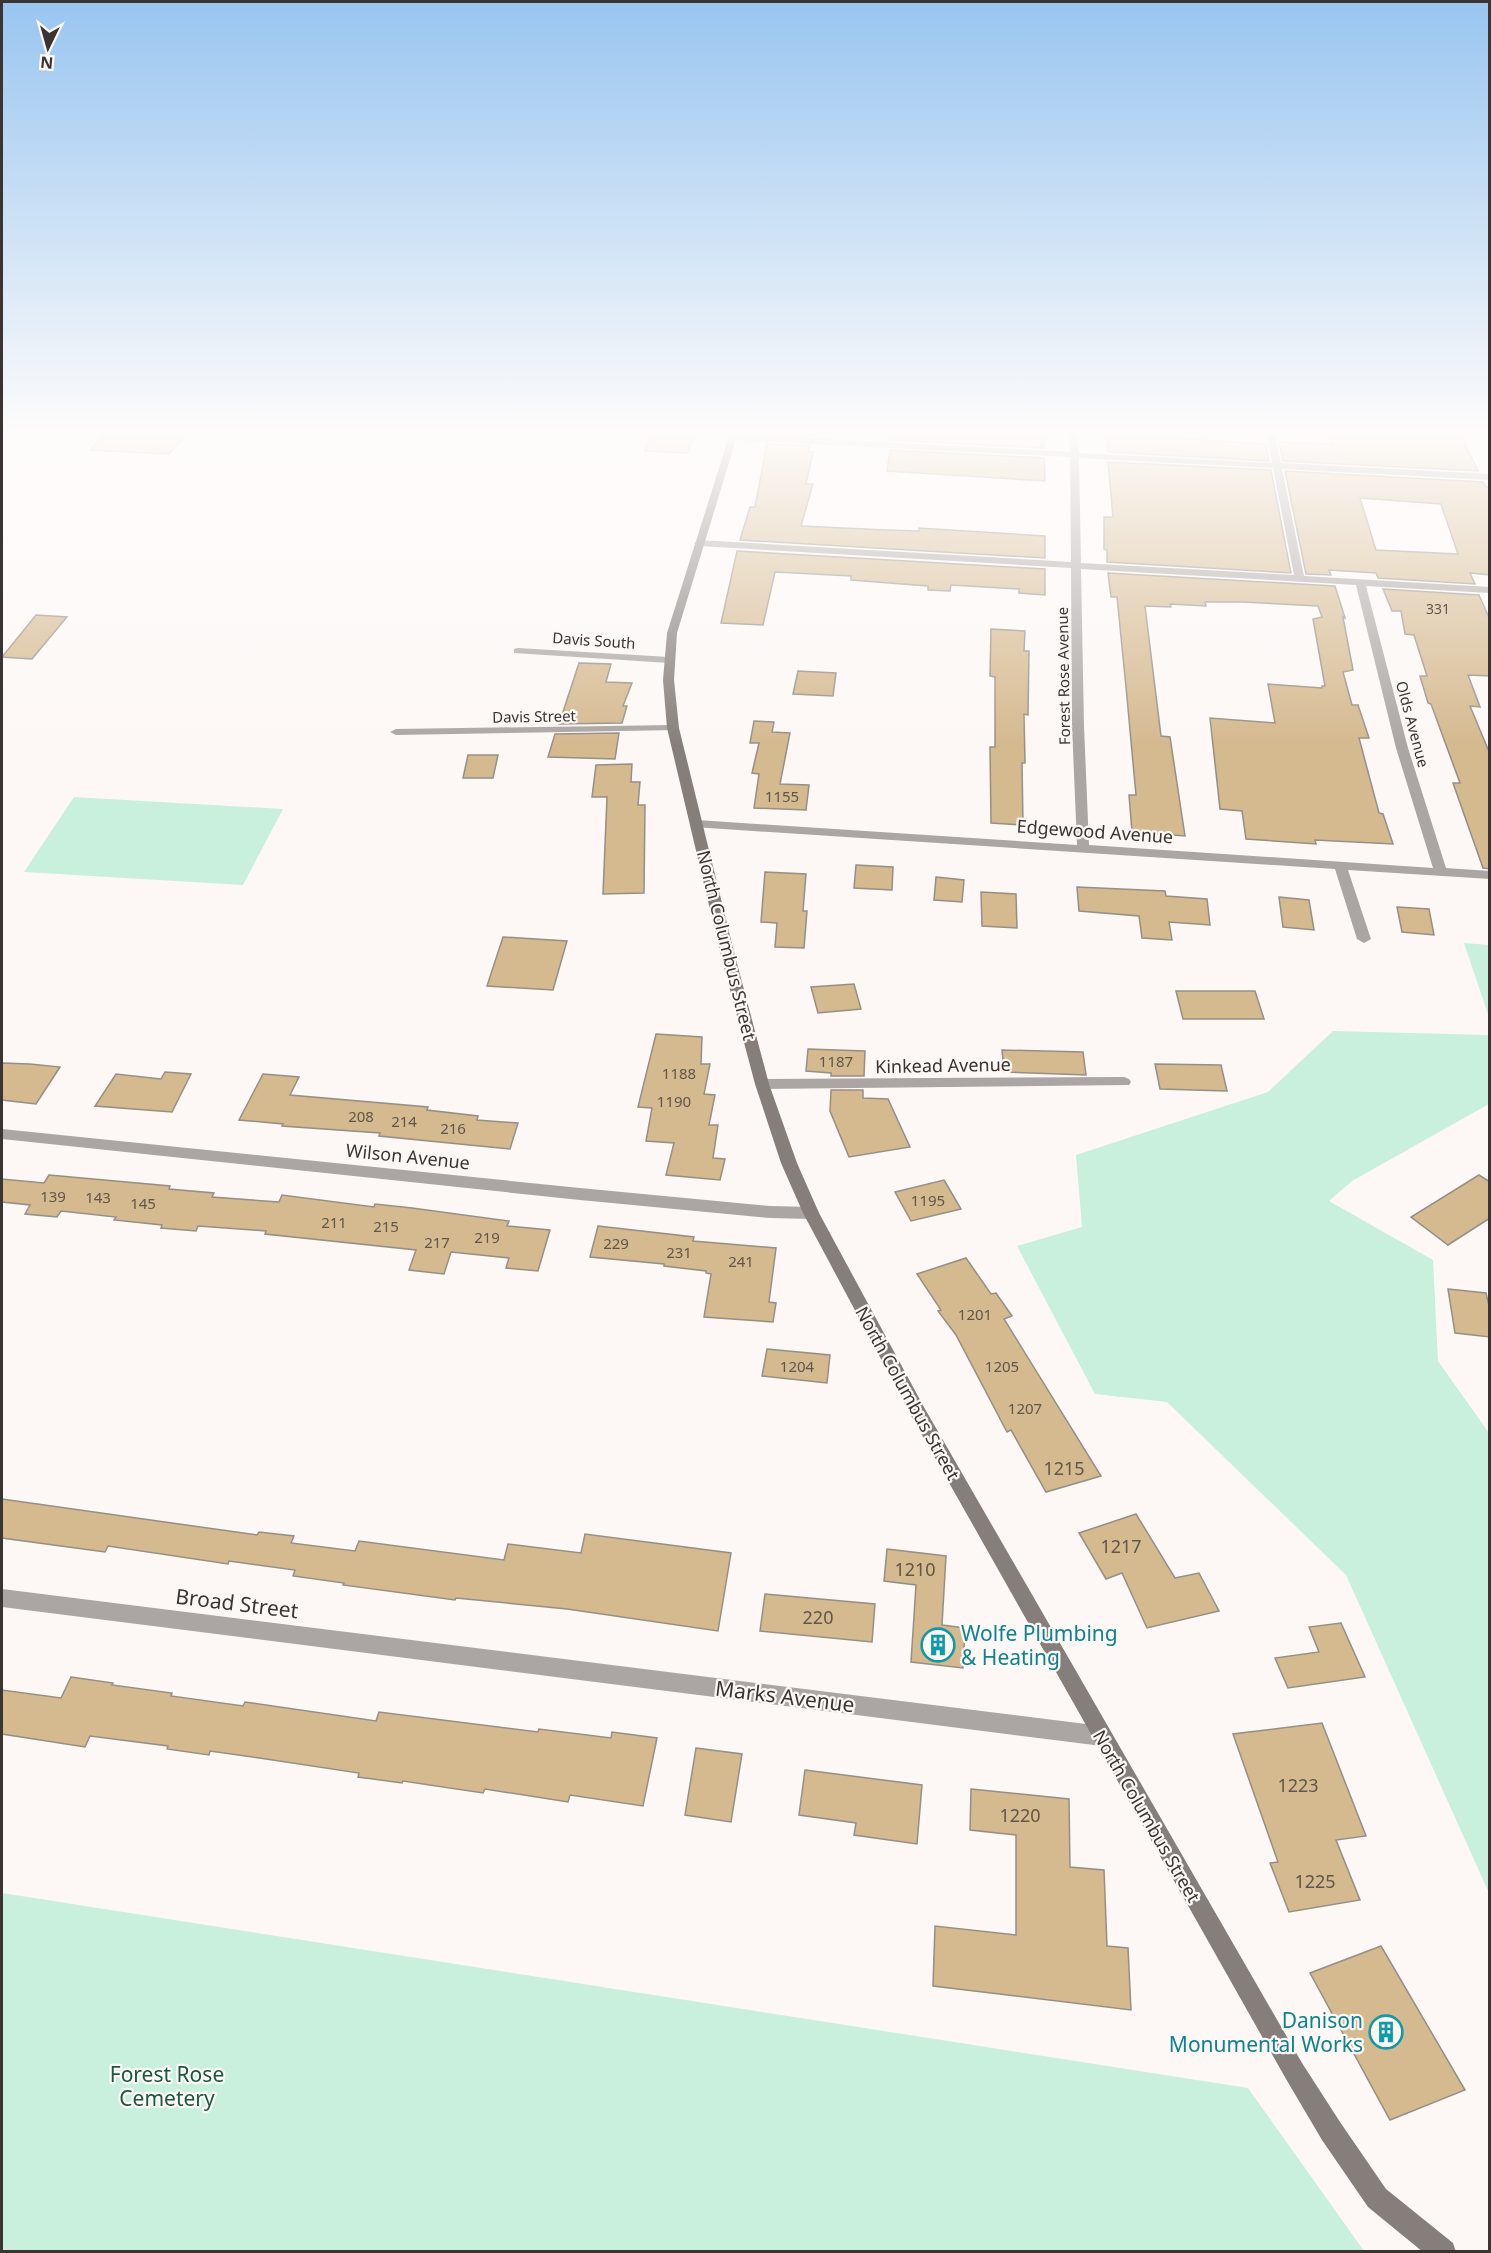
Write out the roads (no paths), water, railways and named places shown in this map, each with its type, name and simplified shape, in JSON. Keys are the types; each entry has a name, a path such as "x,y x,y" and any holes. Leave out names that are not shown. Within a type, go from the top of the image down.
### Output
{"main road":[{"name":"North Columbus Street","path":"702,535 672,633 669,700 673,728 727,952 762,1084 789,1163 811,1213 908,1394 1255,2006 1331,2132 1377,2198 1444,2252"}],"street":[{"name":"Forest Rose Avenue","path":"1075,535 1083,848"},
{"path":"1290,535 1300,579"},
{"path":"699,543 1490,590"},
{"name":"Olds Avenue","path":"1360,582 1402,748 1440,872"},
{"name":"Davis South","path":"518,651 669,660"},
{"name":"Davis Street","path":"396,732 673,728"},
{"name":"Edgewood Avenue","path":"697,824 1490,875"},
{"path":"1340,865 1365,939"},
{"name":"Kinkead Avenue","path":"762,1084 1124,1082"},
{"name":"Wilson Avenue","path":"2,1134 580,1194 770,1212 811,1213"},
{"name":"Broad Street","path":"2,1598 467,1656"},
{"name":"Marks Avenue","path":"467,1656 1102,1737"}],"place":[{"name":"Wolfe Plumbing & Heating","path":"938,1645"},
{"name":"Danison Monumental Works","path":"1386,2032"}],"park label":[{"name":"Forest Rose Cemetery","path":"167,2086"}]}
